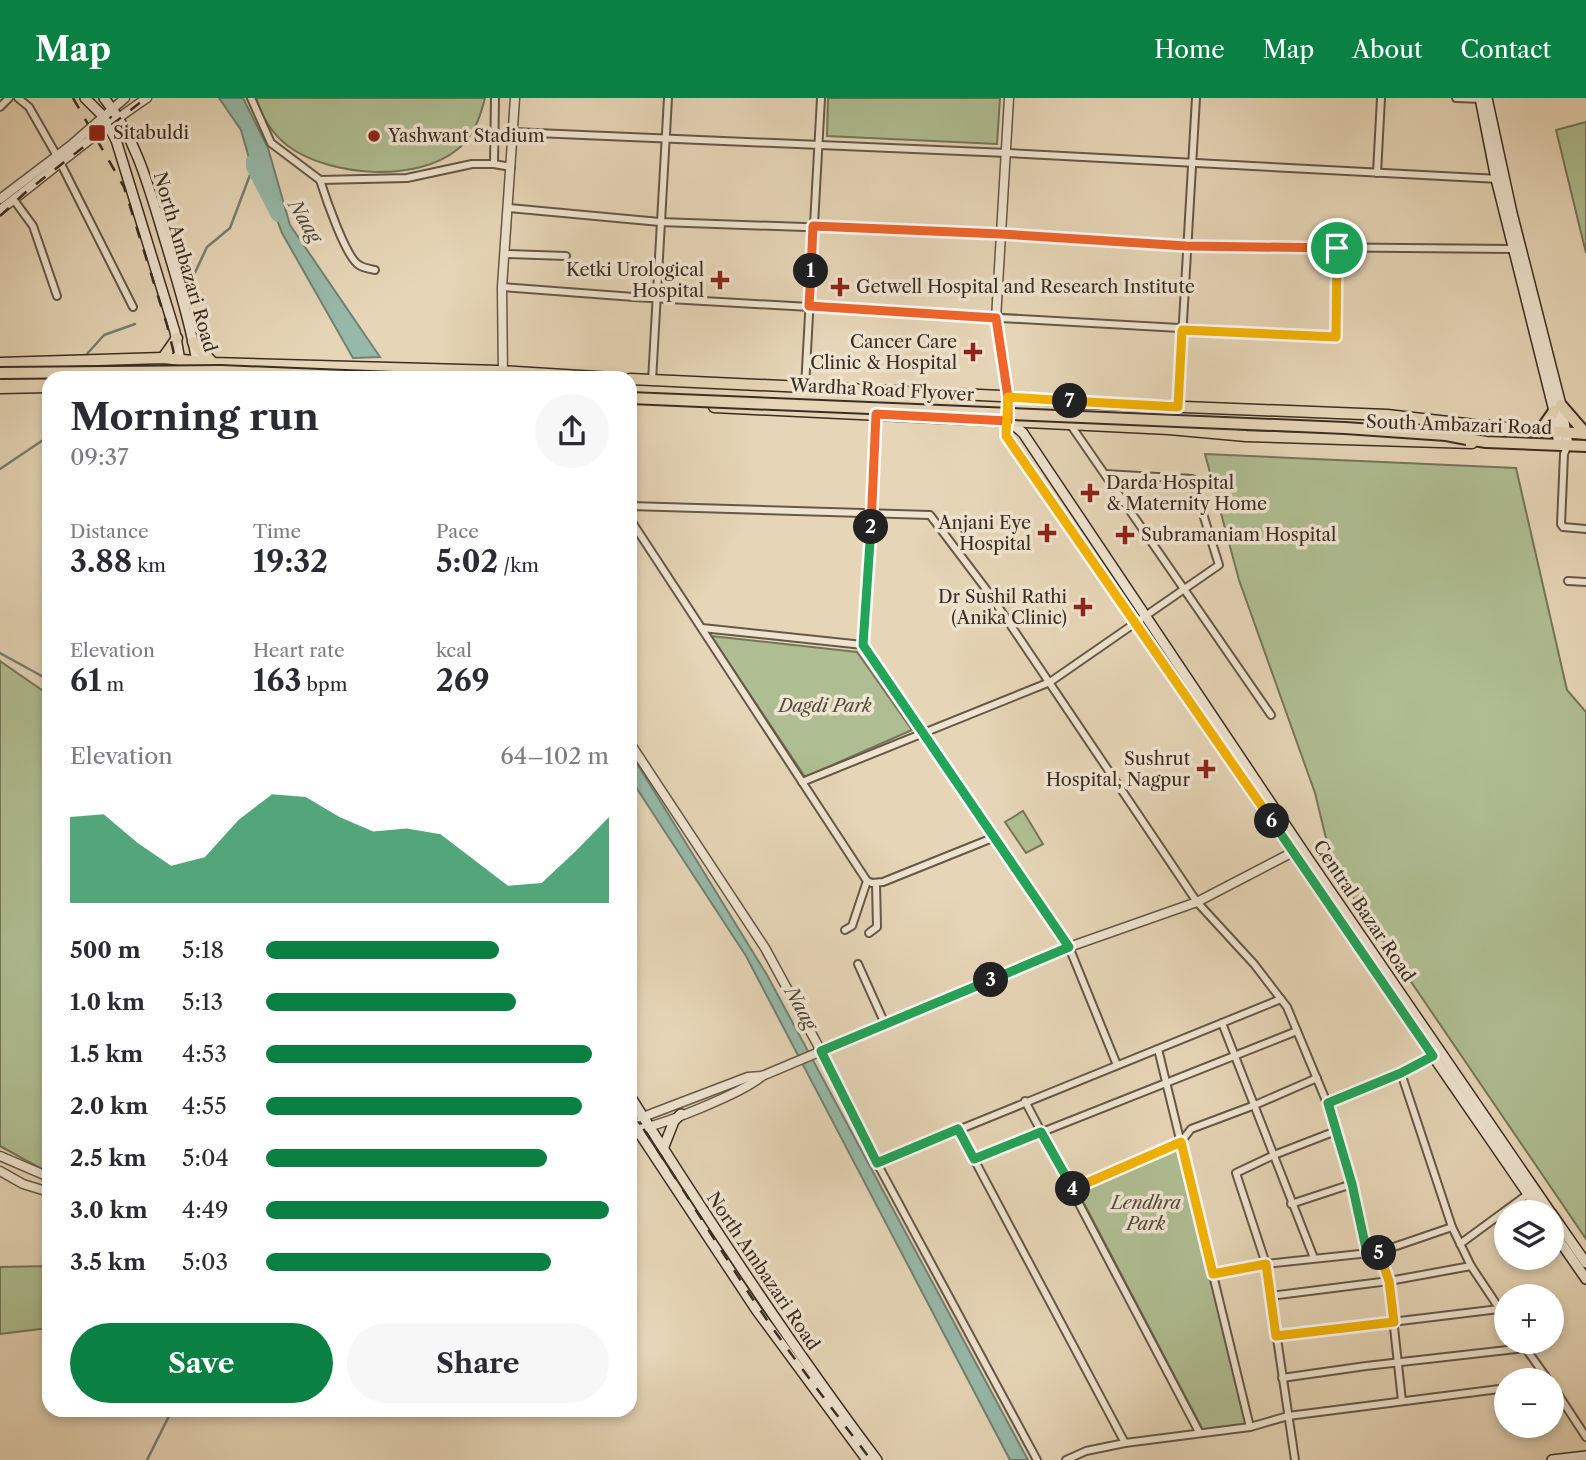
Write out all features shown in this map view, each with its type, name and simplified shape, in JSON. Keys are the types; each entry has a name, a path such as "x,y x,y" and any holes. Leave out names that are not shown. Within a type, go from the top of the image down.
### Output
{"highway":[{"path":"0,373 42,373"},
{"path":"0,381 42,380"},
{"name":"Wardha Road Flyover","path":"637,391 1464,434"},
{"name":"Wardha Road Flyover","path":"637,397 1464,434"},
{"path":"1540,431 1557,408 1586,434"},
{"path":"1464,434 1485,426 1586,434"},
{"path":"1464,434 1486,442"},
{"name":"South Ambazari Road","path":"1486,442 1564,448 1586,446"}],"main road":[{"name":"North Ambazari Road","path":"86,98 103,116 116,140 177,338 182,371"},
{"name":"North Ambazari Road","path":"104,98 131,138 153,200 199,371"},
{"path":"1484,98 1513,248 1557,408"},
{"path":"1500,178 1563,433 1564,448"},
{"path":"163,358 177,338"},
{"path":"192,342 213,363"},
{"path":"0,363 163,358 213,363 424,371"},
{"path":"637,380 1387,415 1485,426"},
{"path":"0,388 42,387"},
{"name":"Central Bazar Road","path":"1008,397 1006,436 1543,1200"},
{"name":"South Ambazari Road","path":"637,403 1169,429 1246,436 1486,442"},
{"name":"Central Bazar Road","path":"1008,421 1023,433 1433,1056 1532,1200"},
{"name":"North Ambazari Road","path":"637,1107 769,1310 877,1460"},
{"path":"663,1149 674,1121 681,1114"},
{"name":"North Ambazari Road","path":"637,1134 757,1311 867,1460"},
{"name":"Central Bazar Road","path":"1564,1231 1586,1263"},
{"path":"1564,1247 1586,1279"},
{"path":"1552,1460 1586,1456"}],"street":[{"path":"0,107 9,98"},
{"path":"18,98 29,107 59,160 133,307"},
{"path":"0,210 59,160 125,98"},
{"path":"0,199 147,98"},
{"path":"250,98 271,143 320,180 339,231 354,261 359,266 375,270"},
{"path":"494,164 495,98"},
{"path":"503,371 502,287 515,98"},
{"path":"652,381 668,98"},
{"path":"805,387 821,98"},
{"path":"1008,397 996,318 1009,98"},
{"path":"1178,407 1196,98"},
{"path":"1377,173 1381,98"},
{"path":"1456,98 1484,98"},
{"path":"513,132 1500,178"},
{"path":"320,180 407,178 472,164 511,167"},
{"path":"14,200 33,226 57,296"},
{"path":"509,208 660,222 1001,234 1186,246 1513,248"},
{"path":"502,287 1182,330 1336,337 1337,248"},
{"path":"505,254 566,256"},
{"path":"876,414 863,645 1069,947 1117,1065"},
{"path":"1070,424 1271,715"},
{"path":"1564,448 1561,524 1563,527 1586,529"},
{"path":"802,782 1050,682 1219,565 1192,479 1105,474"},
{"path":"637,506 930,515 1050,682 1197,902 1254,964 1287,1007 1328,1103 1352,1184 1367,1253"},
{"path":"637,530 867,881 876,884 995,837"},
{"path":"1568,582 1586,582"},
{"path":"702,628 863,645"},
{"path":"637,754 765,948 1037,1460"},
{"path":"637,1129 738,1092 762,1076 1069,947 1197,902 1297,849"},
{"path":"845,930 852,926 867,881"},
{"path":"869,933 877,927 876,884"},
{"path":"858,964 885,1024"},
{"path":"877,1163 1281,999"},
{"path":"1222,1023 1314,1258"},
{"path":"974,1159 1297,1031"},
{"path":"1158,1049 1250,1427"},
{"path":"1328,1103 1401,1073 1433,1056"},
{"path":"1401,1073 1452,1227 1471,1266 1494,1301"},
{"path":"637,1117 748,1077 762,1076"},
{"path":"1071,1190 1181,1142 1191,1129 1317,1078"},
{"path":"1026,1101 1199,1432"},
{"path":"958,1129 1125,1443"},
{"path":"1295,1460 1266,1264 1236,1173 1336,1131"},
{"path":"0,1156 42,1174"},
{"path":"0,1171 23,1184 42,1190"},
{"path":"1292,1204 1352,1184"},
{"path":"1460,1244 1528,1194"},
{"path":"1213,1274 1266,1264 1379,1252 1452,1227"},
{"path":"1379,1252 1389,1281 1402,1401"},
{"path":"1270,1296 1389,1281 1471,1266"},
{"path":"1276,1336 1494,1310"},
{"path":"1282,1378 1494,1349"},
{"path":"1066,1460 1086,1451 1125,1443 1250,1427 1288,1416 1494,1390"},
{"path":"1564,1403 1586,1437"}],"green space":[{"name":"Yashwant Stadium","path":"256,98 485,98 476,126 458,149 441,160 420,167 373,172 349,170 327,164 288,146 268,125"},
{"path":"828,98 1000,98 997,144 827,136"},
{"path":"1586,122 1586,253 1556,130"},
{"path":"1205,454 1516,468 1567,690 1586,712 1586,1239 1564,1207 1564,1200 1559,1200 1333,867 1315,793 1239,580"},
{"name":"Dagdi Park","path":"711,636 857,652 912,730 805,777"},
{"path":"0,661 42,690 42,1169 0,1146"},
{"path":"1023,811 1043,844 1026,853 1005,822"},
{"name":"Lendhra Park","path":"1181,1142 1250,1427 1204,1432 1076,1188"},
{"path":"42,1266 42,1329 0,1334 0,1267"}],"shaded area":[{"path":"219,98 243,98 268,148 290,225 380,357 353,358 282,233 267,193 251,165 241,130"},
{"path":"637,763 767,975 1028,1460 1010,1460 746,956 637,789"}],"waterway":[{"name":"Naag","path":"253,161 253,167 278,215"},
{"path":"181,285 192,279 207,247 230,228 253,167"},
{"path":"87,354 104,335 135,324"},
{"path":"0,469 42,441"},
{"path":"0,653 42,676"},
{"path":"147,1460 168,1417"}],"railway":[{"path":"73,98 124,187 167,325 178,371"},
{"path":"0,216 26,192 146,98"},
{"path":"637,1120 768,1321 871,1460"}],"place":[{"name":"Sitabuldi","path":"97,133"},
{"name":"Yashwant Stadium","path":"374,136"},
{"name":"Ketki Urological Hospital","path":"720,280"},
{"name":"Getwell Hospital and Research Institute","path":"840,287"},
{"name":"Cancer Care Clinic & Hospital","path":"973,352"},
{"name":"Darda Hospital & Maternity Home","path":"1090,493"},
{"name":"Anjani Eye Hospital","path":"1047,533"},
{"name":"Subramaniam Hospital","path":"1125,535"},
{"name":"Dr Sushil Rathi (Anika Clinic)","path":"1083,607"},
{"name":"Sushrut Hospital, Nagpur","path":"1206,769"}],"route":[{"path":"1337,248 1186,246 813,226 809,306 996,318 1008,397 1008,421 876,414 863,645 1069,947 821,1051 877,1163 958,1129 974,1159 1041,1132 1071,1190 1181,1142 1213,1274 1266,1264 1276,1336 1394,1322 1389,1281 1379,1252 1367,1253 1352,1184 1328,1103 1401,1073 1433,1056 1006,436 1008,421 1008,397 1178,407 1182,330 1336,337 1337,248"}]}
